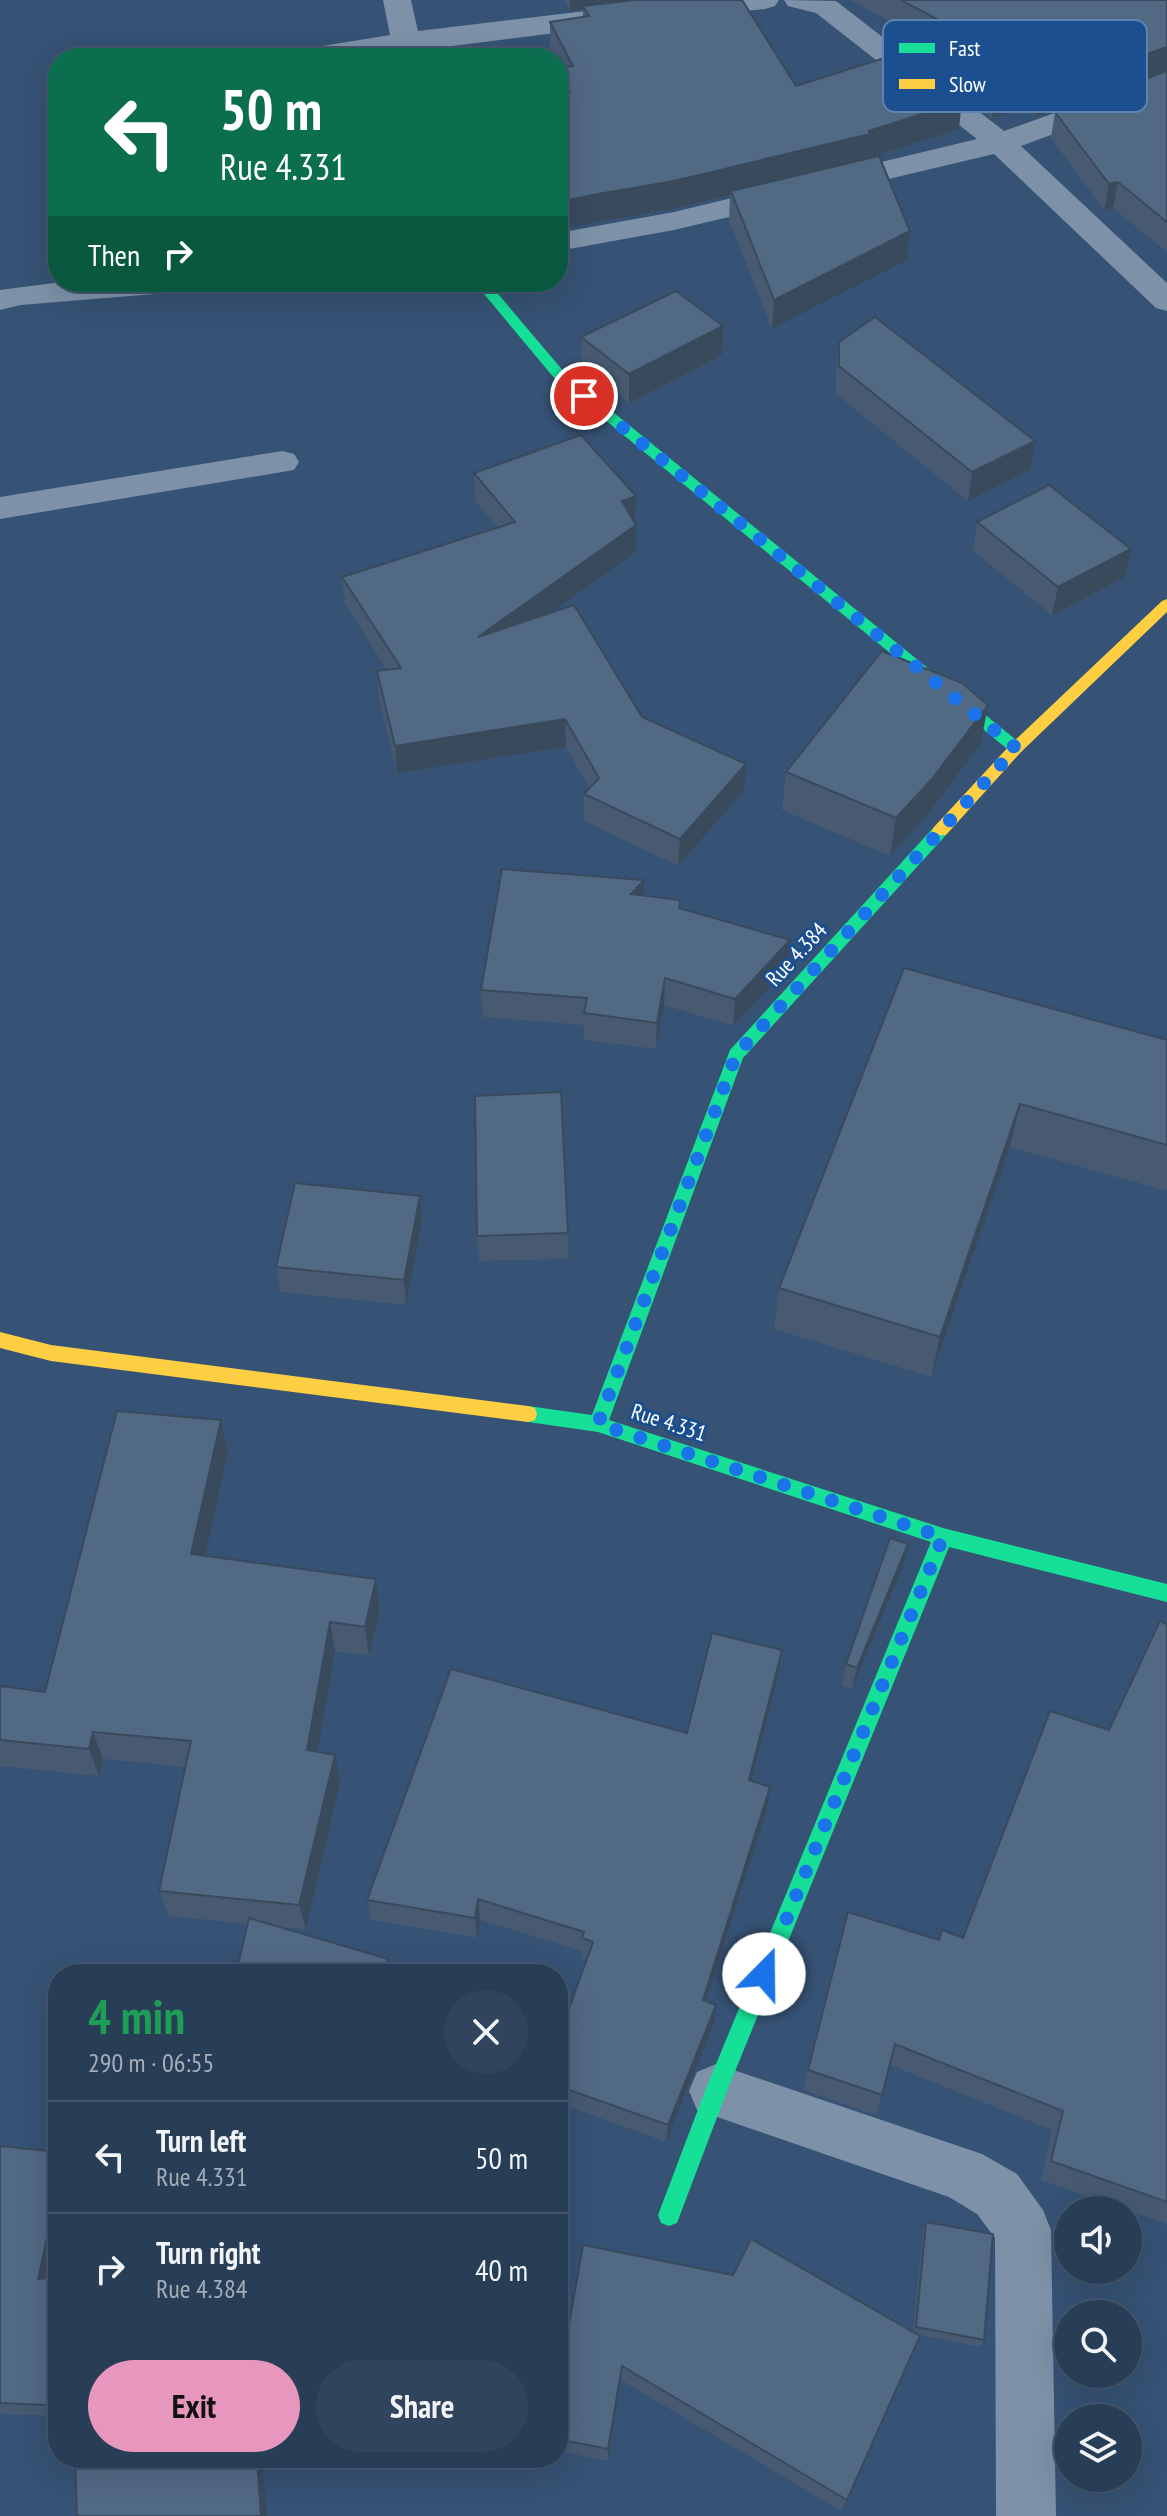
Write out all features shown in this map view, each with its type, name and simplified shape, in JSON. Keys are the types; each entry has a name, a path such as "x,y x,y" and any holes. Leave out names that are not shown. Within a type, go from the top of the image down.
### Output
{"street":[{"path":"397,0 406,41"},
{"path":"364,48 765,0"},
{"path":"798,0 826,7 883,52"},
{"path":"1147,89 1167,82"},
{"path":"960,112 1000,143 1167,301"},
{"path":"568,240 674,221 1000,143 1085,112"},
{"path":"0,300 48,292"},
{"path":"489,292 560,376 1016,748"},
{"path":"0,508 282,462"},
{"name":"Rue 4.384","path":"598,1424 736,1055 1016,748 1167,604"},
{"name":"Rue 4.331","path":"0,1340 51,1353 430,1399 598,1424 943,1537 1167,1593"},
{"path":"669,2215 716,2091 943,1537"},
{"path":"716,2091 962,2174 997,2194 1023,2230 1026,2516"}],"building":[{"path":"635,0 742,0 796,86 883,58 883,112 928,112 869,131 870,134 674,181 568,200 568,66 573,66 568,48 564,48 550,22 589,16 583,6"},
{"path":"901,0 1167,0 1167,47 1147,54 1147,20 939,20"},
{"path":"1167,71 1167,222 1118,182 1109,184 1055,112 1147,112 1147,78"},
{"path":"879,156 910,231 774,300 731,191"},
{"path":"676,291 723,326 629,374 581,337"},
{"path":"875,317 1035,441 972,472 839,366 839,342"},
{"path":"581,435 636,496 622,501 636,525 478,637 574,605 642,717 746,764 680,839 584,794 599,778 565,719 395,746 377,671 401,668 342,577 515,522 474,473"},
{"path":"1049,485 1131,549 1058,587 977,522"},
{"path":"882,651 962,683 988,705 932,779 896,818 786,772"},
{"path":"502,869 644,880 631,894 680,900 679,908 790,940 735,999 665,978 657,1023 584,1013 587,998 481,990"},
{"path":"904,968 1167,1040 1167,1145 1020,1104 940,1337 779,1288"},
{"path":"561,1092 568,1233 477,1236 475,1096"},
{"path":"295,1183 420,1196 404,1280 276,1267"},
{"path":"117,1411 221,1420 191,1554 376,1579 365,1627 330,1622 307,1750 335,1755 299,1905 159,1891 191,1741 93,1732 89,1749 0,1740 0,1686 45,1692"},
{"path":"890,1538 908,1544 857,1668 846,1664"},
{"path":"1160,1621 1167,1625 1167,2202 1051,2161 1063,2111 895,2044 882,2095 808,2070 848,1912 939,1940 942,1930 963,1938 1050,1711 1109,1730"},
{"path":"712,1633 782,1650 749,1780 770,1787 703,2000 716,2005 668,2125 568,2090 568,2011 593,1942 582,1938 584,1932 478,1899 475,1918 367,1900 451,1669 687,1733"},
{"path":"249,1918 388,1959 387,1964 238,1964"},
{"path":"0,2146 48,2151 48,2233 38,2279 48,2278 48,2405 0,2403"},
{"path":"926,2222 993,2234 984,2340 916,2327"},
{"path":"751,2239 920,2336 847,2500 622,2366 608,2449 568,2441 568,2330 583,2245 733,2275"},
{"path":"75,2468 258,2468 261,2516 77,2516"}],"traffic: fast":[{"path":"489,292 560,376 1016,748"},
{"path":"598,1424 736,1055 940,831"},
{"path":"528,1414 598,1424 943,1537 1167,1593"},
{"path":"669,2215 716,2091 943,1537"}],"traffic: slow":[{"path":"940,831 1016,748 1167,604"},
{"path":"0,1340 51,1353 528,1414"}],"route":[{"path":"584,396 1016,748 736,1055 598,1424 943,1537 764,1974"}]}
